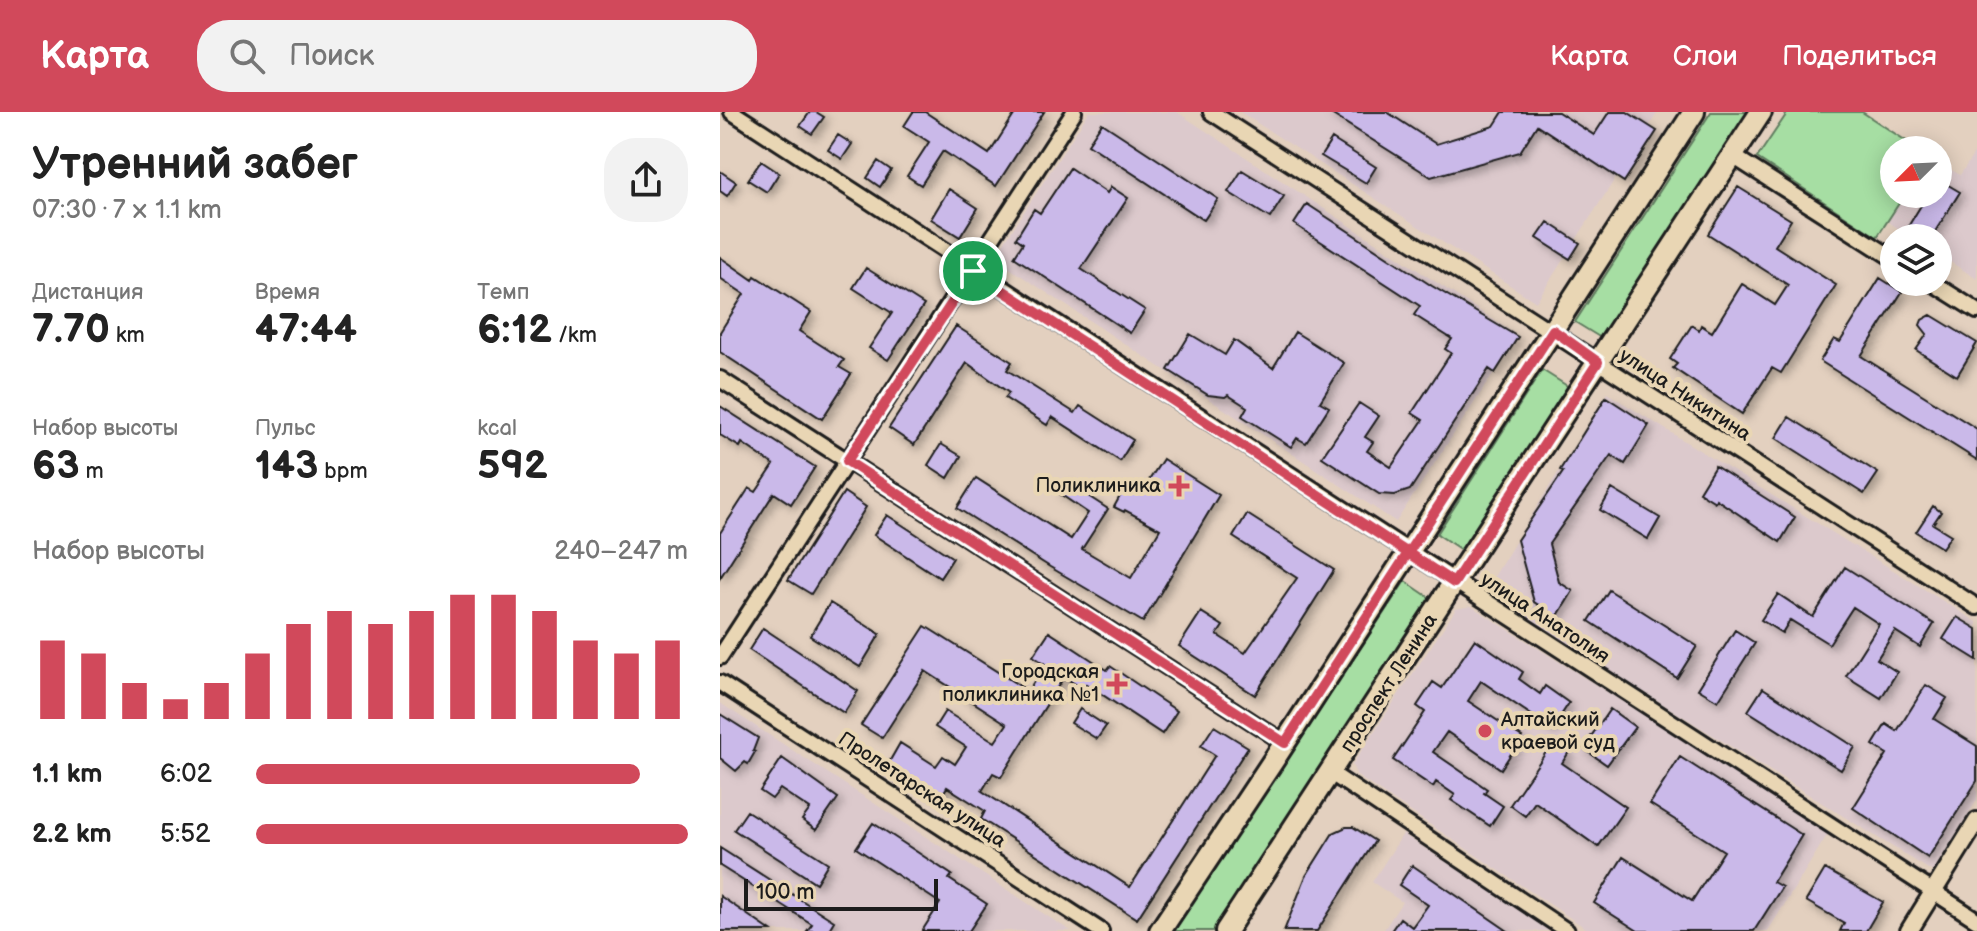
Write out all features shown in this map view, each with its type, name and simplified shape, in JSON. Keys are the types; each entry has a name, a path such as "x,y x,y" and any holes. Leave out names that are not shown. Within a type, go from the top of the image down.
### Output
{"main road":[{"path":"1160,931 1285,743 1400,548 1553,330 1694,112"},
{"name":"проспект Ленина","path":"1226,931 1761,112"}],"street":[{"name":"улица Анатолия","path":"732,112 1977,920"},
{"path":"720,657 1074,112"},
{"name":"улица Никитина","path":"1211,112 1553,330 1977,607"},
{"path":"1733,156 1880,250"},
{"path":"1952,295 1977,311"},
{"path":"720,379 1285,743"},
{"name":"Пролетарская улица","path":"720,683 1101,931"},
{"path":"1331,773 1567,931"},
{"path":"1909,931 1977,821"}],"shaded area":[{"path":"1089,112 1177,112 1518,336 1396,522 994,258"},
{"path":"1240,112 1658,112 1536,302"},
{"path":"1977,149 1977,279 1952,263 1952,224 1892,224 1887,221 1896,208 1952,208 1952,170 1960,175"},
{"path":"1607,393 1977,622 1977,800 1933,872 1484,593"},
{"path":"1471,606 1829,832 1768,931 1590,931 1357,776 1352,765 1456,609"},
{"path":"720,703 1058,923 1071,931 720,931"},
{"path":"1403,834 1554,931 1383,931 1402,902 1372,882"}],"green space":[{"path":"1711,112 1748,112 1601,338 1575,322"},
{"path":"1788,112 1862,112 1899,136 1880,136 1880,208 1896,208 1885,224 1880,224 1877,237 1757,158"},
{"path":"1542,370 1572,389 1466,553 1437,534"},
{"path":"1405,581 1433,600 1215,931 1174,931"}],"building":[{"path":"810,112 824,117 812,134 800,126"},
{"path":"913,112 925,112 989,154 1016,112 1044,112 996,186 943,151 921,185 907,176 929,142 904,126"},
{"path":"1328,112 1387,112 1436,144 1494,126 1503,112 1558,112 1594,135 1609,112 1627,112 1657,131 1624,182 1537,125 1520,152 1431,177"},
{"path":"1102,123 1218,199 1204,220 1088,144"},
{"path":"838,135 852,144 842,159 828,150"},
{"path":"1332,139 1376,167 1366,183 1321,156"},
{"path":"761,161 779,173 767,192 748,180"},
{"path":"878,161 891,170 880,187 867,178"},
{"path":"1070,168 1107,193 1111,187 1128,198 1081,269 1145,310 1130,333 1014,257 1023,243 1016,238 1034,209 1040,213"},
{"path":"1242,170 1284,196 1270,218 1228,192"},
{"path":"720,171 736,182 727,196 720,191"},
{"path":"1738,187 1791,220 1775,246 1836,285 1781,373 1772,368 1742,414 1673,368 1677,364 1670,359 1692,325 1699,330 1701,325 1712,332 1742,284 1775,305 1788,285 1708,234"},
{"path":"1952,187 1960,192 1952,205"},
{"path":"949,189 978,208 960,237 931,219"},
{"path":"1307,204 1432,286 1518,337 1495,373 1489,369 1410,490 1395,495 1379,494 1322,457 1359,403 1379,416 1365,437 1373,442 1367,451 1391,467 1423,420 1412,413 1451,353 1445,349 1452,339 1414,315 1420,306 1294,224"},
{"path":"1919,208 1950,208 1940,224 1910,224"},
{"path":"1548,222 1580,243 1570,259 1537,238"},
{"path":"720,257 753,280 755,276 811,312 799,331 844,360 839,367 851,374 822,419 720,352 720,332 744,294 720,278"},
{"path":"866,268 924,305 888,360 869,348 892,313 853,288"},
{"path":"1880,278 1880,296 1899,296 1861,356 1977,429 1977,460 1820,361 1834,339 1840,342"},
{"path":"1931,315 1977,343 1957,376 1916,350 1927,334 1920,325 1922,320"},
{"path":"956,326 1012,362 1007,370 1075,413 1080,406 1133,440 1120,461 1052,417 1047,425 1005,398 1009,393 967,363 914,445 889,428"},
{"path":"1295,332 1344,363 1320,402 1329,407 1306,443 1297,438 1291,447 1242,416 1247,407 1228,395 1208,395 1168,370 1190,334 1225,355 1234,340 1273,368"},
{"path":"1606,397 1649,425 1625,464 1611,455 1549,544 1559,582 1573,591 1557,617 1534,602 1517,540 1563,472 1560,470"},
{"path":"720,406 815,467 791,504 774,493 720,578 720,533 749,488 756,492 774,465 742,443 740,447 720,435"},
{"path":"1789,417 1878,473 1864,494 1776,438"},
{"path":"941,444 961,456 948,478 928,465"},
{"path":"1163,459 1219,495 1143,622 957,508 976,478 1071,539 1088,513 1057,492 1065,481 1108,509 1082,549 1131,578 1160,529 1114,507 1125,487 1140,494"},
{"path":"1715,466 1795,517 1780,542 1716,499 1715,502 1699,492"},
{"path":"1612,489 1660,518 1648,539 1600,510"},
{"path":"844,492 866,507 811,594 788,580"},
{"path":"1933,506 1941,512 1933,524 1951,535 1942,548 1916,532"},
{"path":"1247,514 1334,570 1255,695 1179,646 1201,612 1223,626 1217,635 1245,653 1297,578 1233,537"},
{"path":"887,515 953,558 940,578 874,535"},
{"path":"1845,567 1934,624 1920,647 1895,631 1877,659 1897,672 1881,698 1846,676 1879,624 1853,607 1829,644 1790,620 1782,633 1761,620 1778,594 1813,617"},
{"path":"1609,590 1697,646 1677,678 1589,621"},
{"path":"830,603 880,634 860,667 810,636"},
{"path":"1957,617 1977,629 1977,660 1943,639"},
{"path":"925,626 1028,691 1045,664 1033,656 1049,632 1107,670 1110,666 1177,711 1162,734 1086,684 1083,689 1064,677 1001,777 993,773 982,791 1130,887 1215,755 1201,746 1214,726 1248,747 1137,919 981,819 985,811 947,787 941,797 888,764 900,743 936,766 943,756 955,764 966,747 935,727 945,711 995,742 1007,724 925,671 882,738 861,725"},
{"path":"763,628 858,691 844,713 749,650"},
{"path":"1735,630 1755,643 1718,701 1698,689"},
{"name":"Алтайский краевой суд","path":"1475,639 1523,672 1519,679 1540,694 1545,686 1569,703 1552,729 1481,681 1468,701 1522,737 1501,769 1447,732 1433,752 1487,789 1484,793 1503,806 1490,826 1451,800 1455,795 1436,782 1433,787 1393,760 1425,712 1417,706 1433,682 1442,688"},
{"path":"1926,685 1947,698 1934,719 1977,746 1977,781 1928,858 1853,808 1887,754 1873,745 1886,724 1897,731"},
{"path":"1763,688 1855,747 1841,770 1748,711"},
{"path":"1080,709 1106,726 1097,739 1071,723"},
{"path":"1610,709 1635,727 1607,765 1583,748"},
{"path":"720,714 758,738 748,764 745,762 736,771 720,758"},
{"path":"1553,742 1569,752 1562,763 1626,807 1598,847 1535,802 1525,816 1510,805"},
{"path":"1680,757 1802,835 1773,882 1782,887 1754,931 1638,931 1594,903 1623,857 1692,901 1724,851 1650,804"},
{"path":"782,758 838,798 816,830 802,820 810,809 780,789 772,799 760,791"},
{"path":"747,811 828,863 816,883 734,830"},
{"path":"873,823 952,875 949,879 987,904 969,931 922,931 940,903 856,848"},
{"path":"1353,827 1375,841 1317,931 1284,931 1306,876 1333,833"},
{"path":"720,848 834,921 828,931 807,931 812,924 720,866"},
{"path":"1412,865 1508,931 1391,931 1400,918 1412,927 1428,905 1399,885"},
{"path":"1825,869 1883,902 1866,931 1840,931 1844,923 1806,901"},
{"path":"720,896 771,931 720,931"}],"place":[{"name":"Поликлиника","path":"1179,486"},
{"name":"Городская поликлиника №1","path":"1117,684"},
{"name":"Алтайский краевой суд","path":"1485,731"}],"route":[{"path":"973,271 847,461 1285,743 1408,553 1454,583 1598,362 1553,330 1408,553 973,271"}]}
